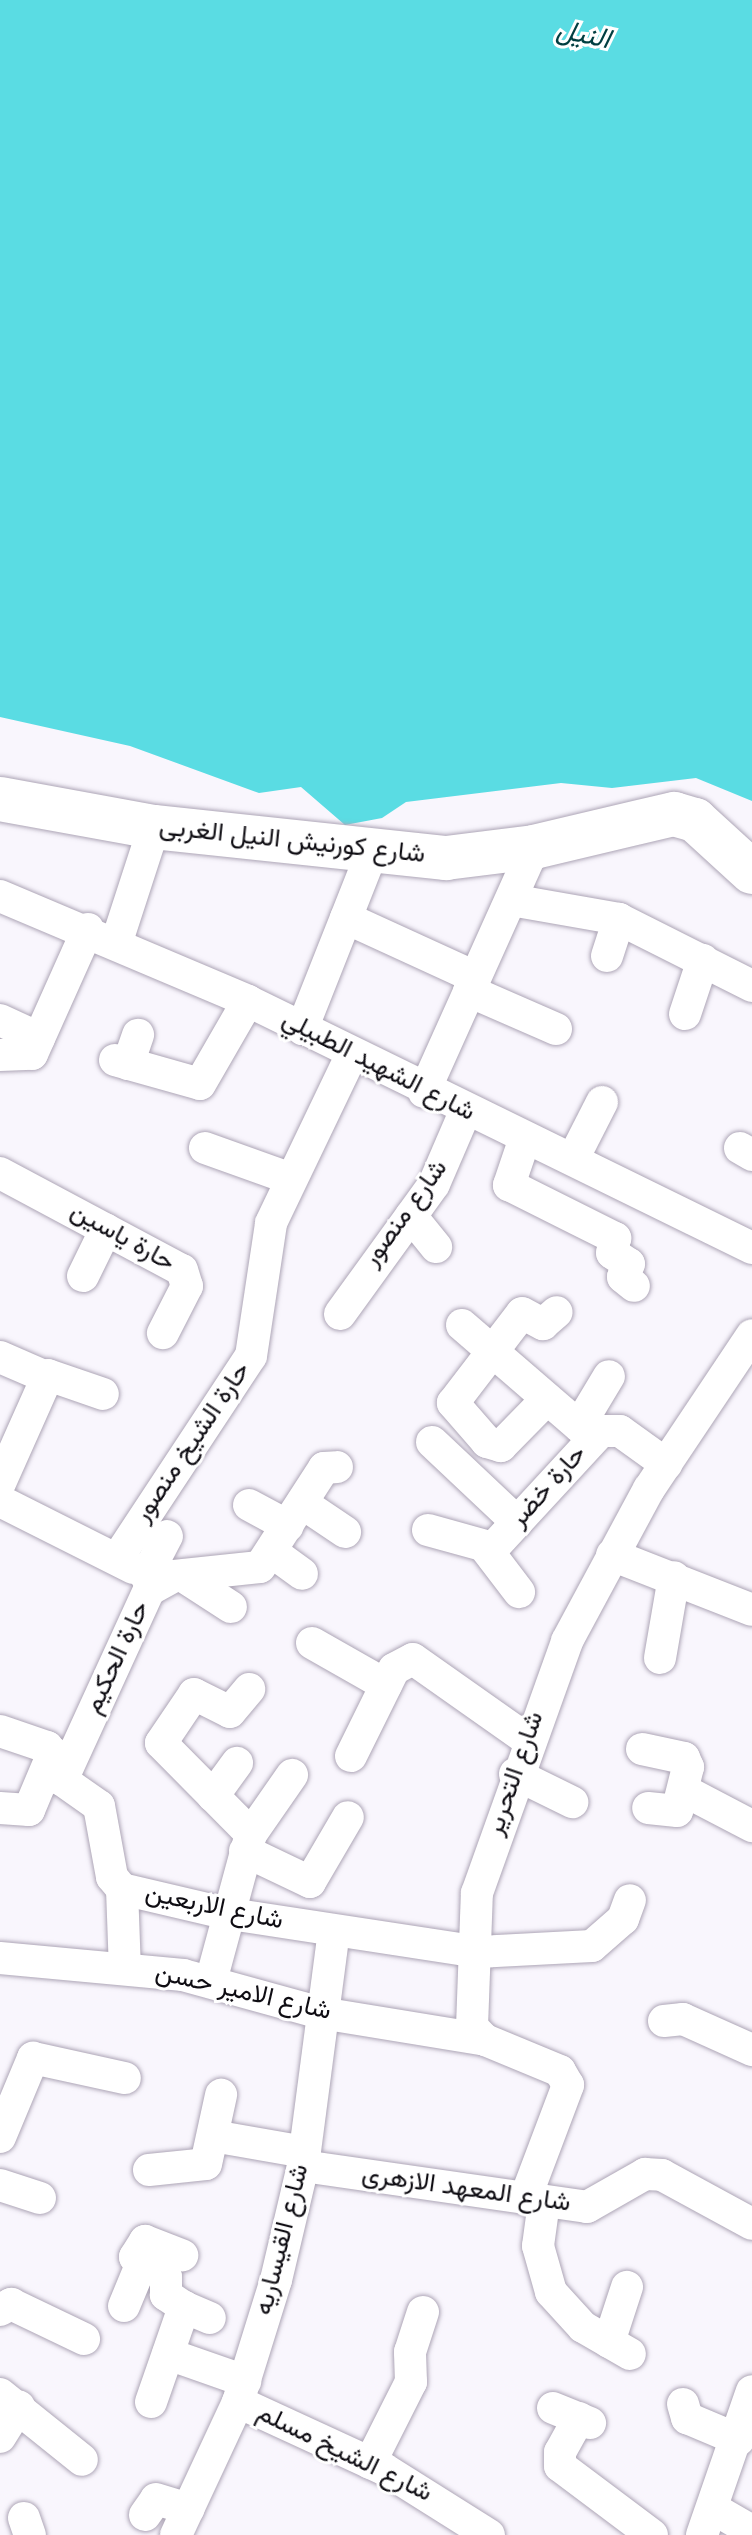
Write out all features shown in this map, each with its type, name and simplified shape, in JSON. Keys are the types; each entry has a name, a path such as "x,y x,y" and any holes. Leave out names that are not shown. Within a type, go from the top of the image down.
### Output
{"street":[{"name":"شارع كورنيش النيل الغربى","path":"0,799 154,827 371,855 446,858 534,847 674,814 695,820 752,872"},
{"path":"3,1053 29,1058 103,935 154,827"},
{"path":"424,1092 534,847"},
{"path":"302,1029 371,855"},
{"name":"شارع الشهيد الطبيلي","path":"0,896 103,935 248,1001 424,1092 573,1159 752,1248"},
{"path":"511,900 619,919 752,986"},
{"path":"346,918 556,1029"},
{"path":"607,956 619,919"},
{"path":"685,1014 703,960"},
{"path":"127,1053 200,1084 237,1051 248,1001"},
{"path":"0,1020 39,1038"},
{"name":"حارة الشيخ منصور","path":"117,1559 251,1356 266,1247 289,1178 352,1054"},
{"path":"573,1159 602,1102"},
{"name":"شارع منصور","path":"340,1314 411,1216 465,1112"},
{"path":"525,1138 509,1185 615,1238 612,1253 629,1264 623,1277 634,1286"},
{"path":"205,1148 289,1178"},
{"name":"حارة ياسين","path":"0,1173 185,1275 163,1333"},
{"path":"411,1216 436,1247"},
{"path":"83,1276 106,1229"},
{"path":"547,1399 507,1442 487,1442 453,1403 525,1311 543,1324 557,1312"},
{"path":"462,1325 586,1432 609,1376"},
{"name":"شارع التحرير","path":"485,2040 470,2018 478,1952 474,1857 515,1774 612,1555 666,1464 750,1341"},
{"path":"0,1357 46,1377"},
{"path":"0,1483 46,1377 55,1372 103,1394"},
{"name":"حارة خضر","path":"428,1530 487,1550 517,1522 586,1432 620,1431 666,1464"},
{"path":"432,1442 517,1522"},
{"path":"162,1578 252,1572 287,1527 324,1468 337,1467"},
{"path":"0,1501 46,1537 117,1559 231,1607"},
{"path":"249,1505 287,1527 345,1532"},
{"path":"287,1527 302,1574"},
{"name":"حارة الحكيم","path":"0,1808 29,1810 57,1767 162,1578 167,1536"},
{"path":"487,1550 519,1592"},
{"path":"612,1555 752,1610"},
{"path":"660,1658 674,1577"},
{"path":"312,1643 386,1685"},
{"path":"351,1756 386,1685 402,1662 424,1663 528,1740"},
{"path":"249,1689 230,1712 194,1694 163,1736 167,1755 310,1882 348,1817"},
{"name":"شارع الاربعين","path":"0,1731 57,1767 105,1817 112,1877 122,1889 224,1913 478,1952 592,1946 623,1919 630,1900"},
{"path":"642,1749 684,1758 683,1790 674,1812 648,1808"},
{"path":"213,1796 237,1763"},
{"path":"515,1774 572,1802"},
{"path":"211,1981 224,1913 257,1836 292,1775"},
{"path":"683,1790 752,1826"},
{"path":"122,1889 125,1969"},
{"name":"شارع القيساريه","path":"182,2522 241,2391 304,2159 334,1931"},
{"name":"شارع الامير حسن","path":"0,1958 125,1969 211,1981 321,2013 485,2040"},
{"path":"664,2021 683,2019 752,2050"},
{"path":"485,2040 560,2071 568,2085 534,2201 538,2246 551,2292 565,2311 620,2348 627,2287"},
{"path":"0,2137 9,2082 28,2062 40,2058 125,2078"},
{"path":"149,2170 202,2166 213,2136 221,2095"},
{"name":"شارع المعهد الازهرى","path":"213,2136 304,2159 534,2201 587,2207 645,2174 662,2175 752,2224"},
{"path":"0,2185 40,2198"},
{"path":"151,2402 168,2354 197,2312 166,2295 166,2277 141,2265 135,2257 143,2241 182,2255"},
{"path":"124,2306 141,2265"},
{"path":"0,2310 11,2304 84,2339"},
{"path":"370,2463 411,2382 410,2352 423,2312"},
{"name":"شارع الشيخ مسلم","path":"168,2354 370,2463 489,2535"},
{"path":"752,2391 739,2440 708,2522 752,2531"},
{"path":"0,2437 9,2400 82,2460"},
{"path":"683,2404 687,2418 739,2440"},
{"path":"574,2416 560,2466 652,2535"},
{"path":"145,2515 156,2499 182,2522"}],"water":[{"name":"النيل","path":"0,0 752,0 752,801 696,778 612,788 561,783 406,802 382,818 345,825 301,787 259,793 130,746 0,717"}]}
